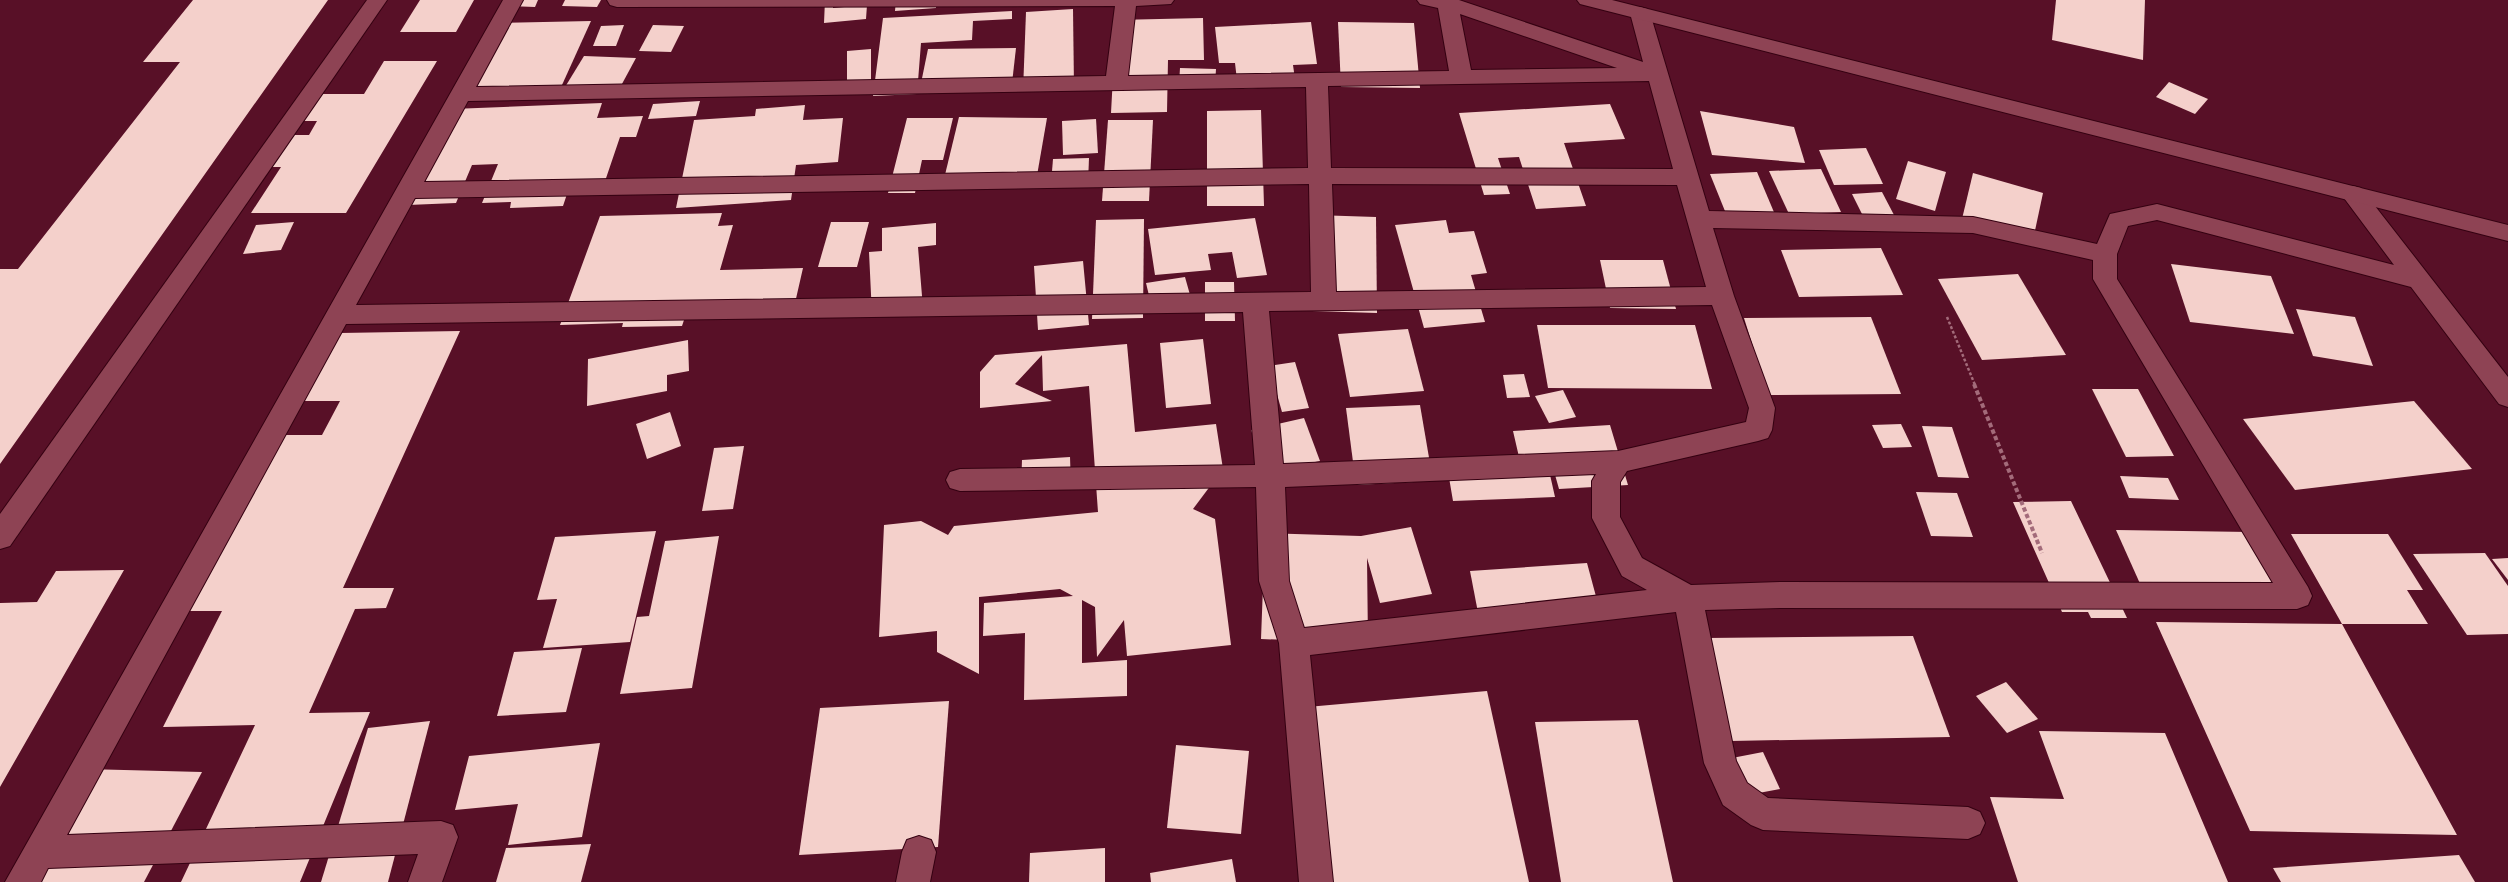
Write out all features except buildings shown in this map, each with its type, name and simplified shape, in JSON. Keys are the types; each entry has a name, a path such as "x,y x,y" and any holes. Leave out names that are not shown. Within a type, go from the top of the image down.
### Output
{"street":[{"path":"0,537 377,0"},
{"path":"22,882 513,0"},
{"path":"617,1 1164,0"},
{"path":"1427,0 1448,2 1657,74"},
{"path":"1587,0 2508,233"},
{"path":"1116,84 1126,1"},
{"path":"1448,2 1460,78"},
{"path":"960,480 1270,476 1618,462 1758,430 1762,408 1721,296 1640,13"},
{"path":"461,94 1657,74"},
{"path":"1317,80 1324,301"},
{"path":"407,190 1320,176 1687,176"},
{"path":"2354,194 2508,397"},
{"path":"1294,643 1688,598 1791,595 2297,596 2105,279 2105,254 2118,220 2157,212 2420,281"},
{"path":"1699,219 1973,225 2105,254"},
{"path":"338,315 1721,296"},
{"path":"1255,302 1270,476 1274,581 1294,643 1316,882"},
{"path":"1618,462 1606,481 1606,518 1632,567 1688,598"},
{"path":"1688,598 1720,764 1735,794 1763,814 1968,823"},
{"path":"40,852 441,837 425,882"}],"path":[{"path":"1947,317 2058,595"}]}
